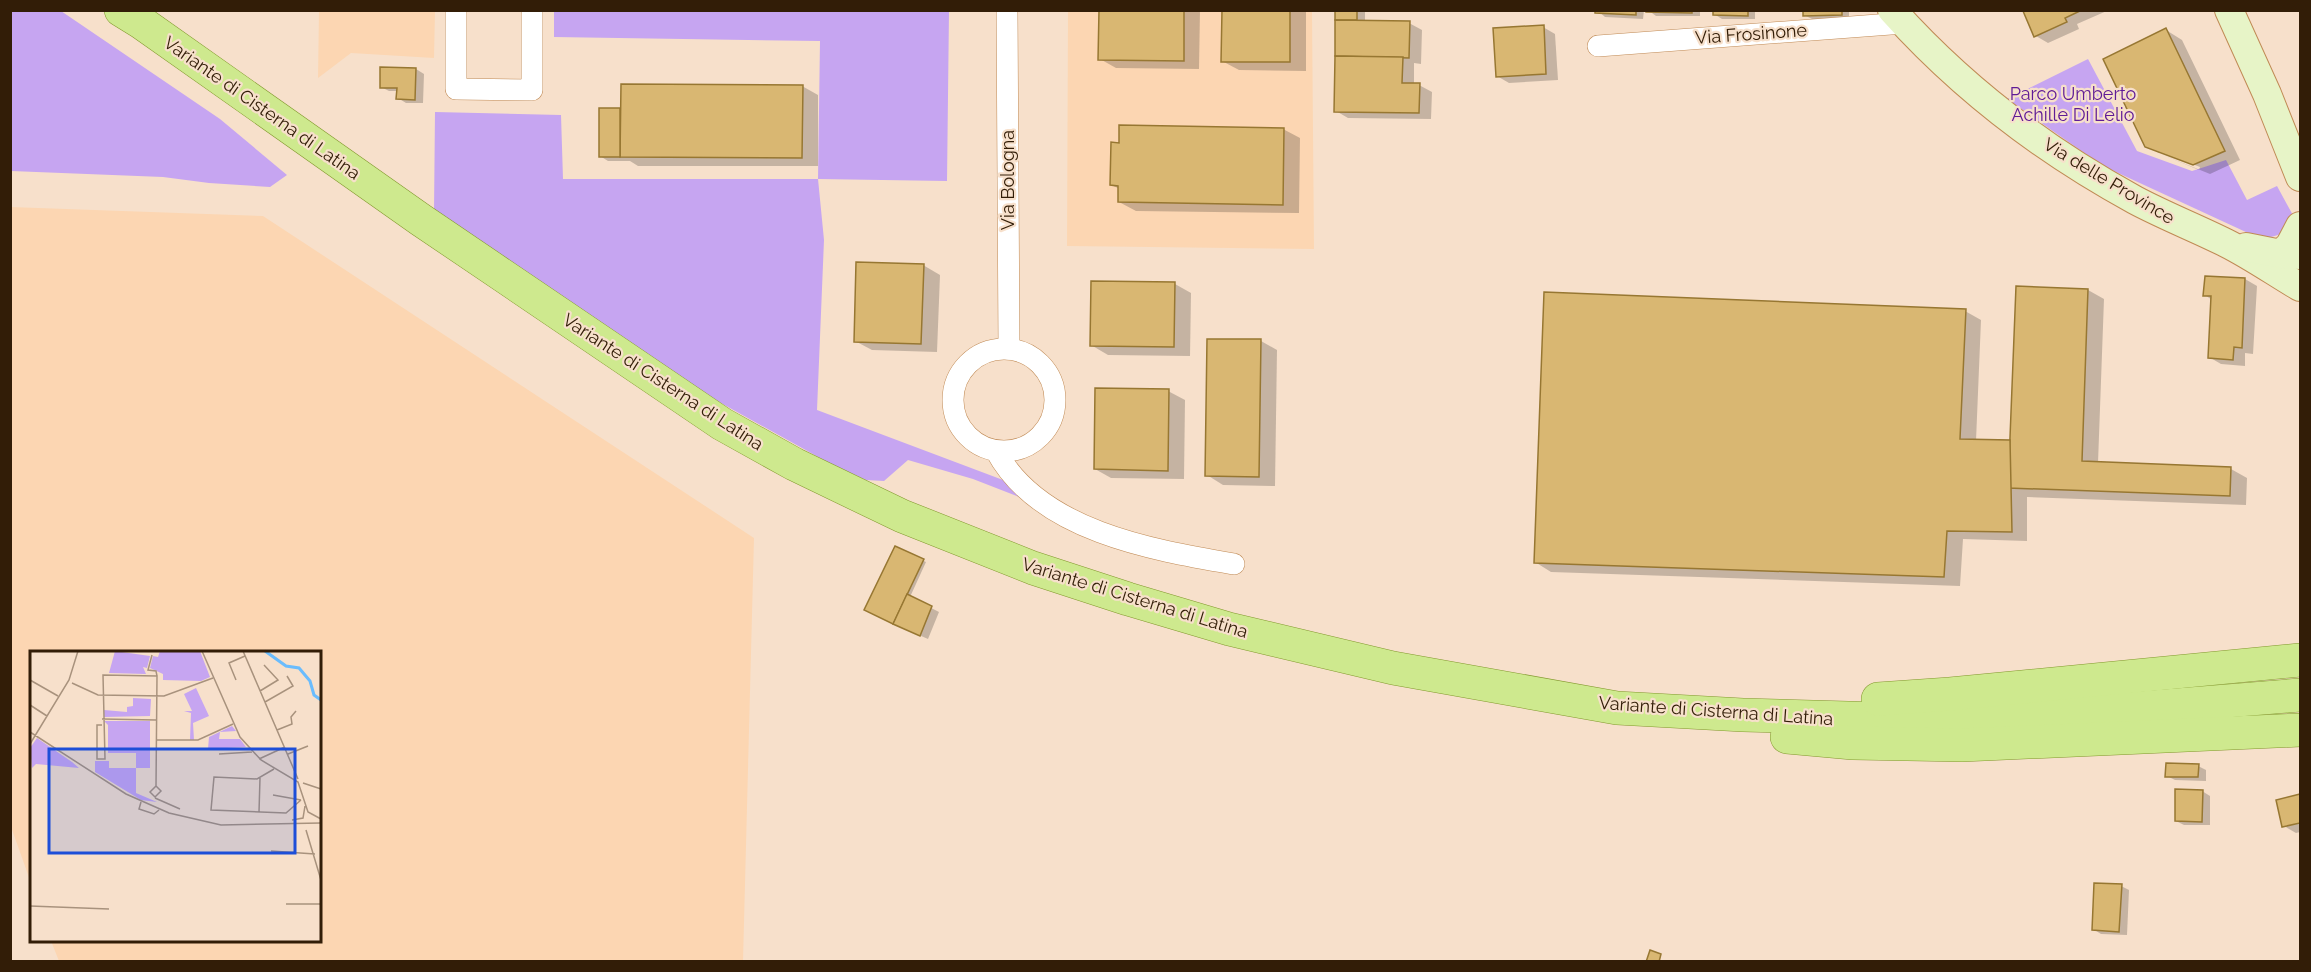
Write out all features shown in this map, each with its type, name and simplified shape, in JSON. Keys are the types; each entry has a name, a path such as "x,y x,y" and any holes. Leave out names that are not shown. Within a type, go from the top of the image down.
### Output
{"main road":[{"name":"Variante di Cisterna di Latina","path":"121,10 421,220 696,407 794,464 862,498 1033,568 1229,629 1402,670 1617,708 1868,720 1959,719 2066,714 2301,695"},
{"path":"2229,10 2301,177"},
{"name":"Via delle Province","path":"1898,17 1973,89 2041,141 2136,200 2226,243 2301,287"},
{"path":"2267,94 2301,147"},
{"path":"2291,254 2290,245 2301,226"},
{"name":"Via delle Province","path":"2226,243 2291,254"},
{"path":"1617,708 1803,704 1916,697 2301,660"},
{"path":"1617,708 1753,733 1867,744 2007,744 2301,730"}],"street":[{"path":"456,10 456,89 532,90 532,10"},
{"name":"Via Bologna","path":"1006,10 1009,349"},
{"name":"Via Frosinone","path":"1598,46 1898,17"},
{"path":"1009,349 1027,354 1041,364 1051,380 1055,397 1053,415 1045,431 1031,443 1014,450 996,451 980,445 965,434 956,420 952,402 954,385 962,369 975,357 992,350 1009,349"},
{"path":"996,451 1019,483 1038,499 1074,520 1164,552 1234,564"}],"shaded area":[{"path":"319,11 435,11 434,58 351,53 318,78"},
{"path":"1068,11 1312,11 1314,249 1067,246"},
{"path":"10,207 263,216 754,538 743,961 59,961 51,942 321,942 321,651 30,651 30,880 10,824"}],"green space":[{"path":"11,11 61,11 220,119 287,175 270,187 163,177 11,171"},
{"path":"554,11 949,11 947,181 818,179 820,41 554,37"},
{"name":"Parco Umberto Achille Di Lelio","path":"2088,59 2137,151 2192,171 2226,160 2247,200 2277,186 2295,219 2281,234 2261,239 2103,166 2007,99"},
{"path":"435,112 561,115 563,179 818,179 824,240 817,410 1003,480 1019,497 973,479 908,460 884,481 866,480 829,463 676,378 434,211"}],"building":[{"path":"1099,10 1184,10 1184,61 1098,60"},
{"path":"1222,10 1290,10 1290,62 1221,62"},
{"path":"1335,10 1357,10 1357,20 1335,20"},
{"path":"1595,10 1636,10 1636,15 1595,13"},
{"path":"1646,10 1692,10 1692,13 1646,12"},
{"path":"1713,10 1748,10 1748,16 1713,15"},
{"path":"1803,10 1842,10 1842,15 1803,16"},
{"path":"2082,10 2065,18 2067,22 2034,37 2023,11"},
{"path":"1335,20 1410,21 1409,58 1335,56"},
{"path":"1544,25 1546,74 1496,77 1493,28"},
{"path":"2166,28 2225,151 2193,165 2145,147 2103,59"},
{"path":"1335,56 1403,57 1402,83 1420,83 1419,113 1334,112"},
{"path":"380,67 416,68 415,100 396,99 397,88 380,88"},
{"path":"621,84 803,85 802,158 620,157"},
{"path":"599,108 620,108 620,157 599,157"},
{"path":"1119,125 1284,128 1283,205 1118,202 1118,186 1110,185 1111,142 1119,143"},
{"path":"856,262 924,264 921,344 854,342"},
{"path":"2205,276 2245,278 2242,348 2234,347 2233,360 2208,358 2211,296 2203,296"},
{"path":"1091,281 1175,282 1174,347 1090,346"},
{"path":"2016,286 2088,289 2082,461 2231,467 2230,496 2008,488"},
{"path":"1544,292 1966,309 1960,439 2010,440 2012,532 1947,531 1944,577 1534,563"},
{"path":"1207,339 1261,339 1259,477 1205,476"},
{"path":"1095,388 1169,389 1168,471 1094,469"},
{"path":"895,546 924,559 893,624 864,610"},
{"path":"907,594 932,606 920,636 893,624"},
{"path":"2166,763 2199,764 2198,777 2165,777"},
{"path":"2175,789 2203,790 2202,822 2175,821"},
{"path":"2300,794 2300,823 2282,827 2276,800"},
{"path":"2094,883 2122,884 2119,932 2092,930"},
{"path":"1650,950 1661,954 1659,962 1646,962"}]}
